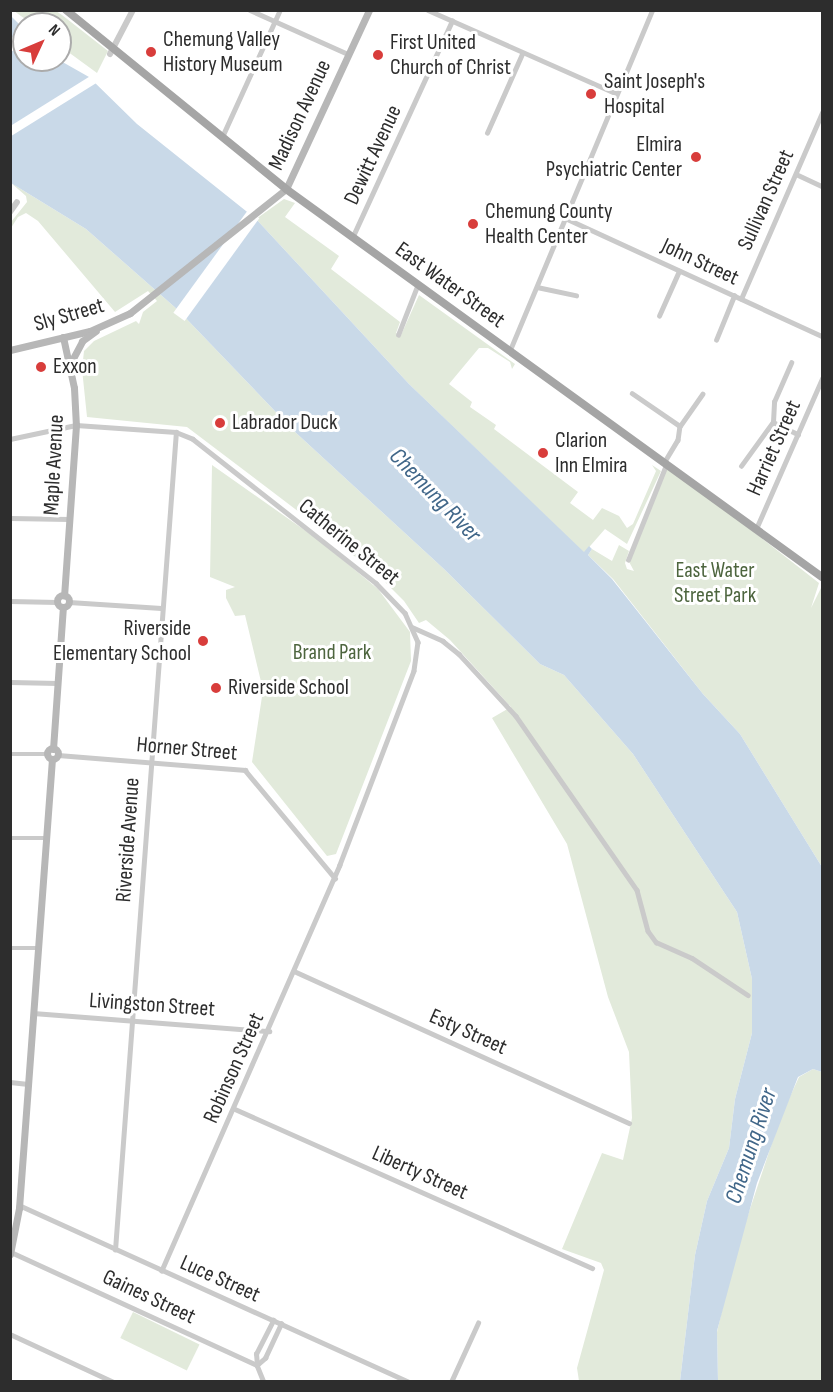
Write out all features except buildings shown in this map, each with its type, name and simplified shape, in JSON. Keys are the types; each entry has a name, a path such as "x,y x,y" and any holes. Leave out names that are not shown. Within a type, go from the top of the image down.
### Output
{"main road":[{"name":"East Water Street","path":"66,10 221,140 286,189 822,576"},
{"name":"Madison Avenue","path":"191,265 286,189 369,10"},
{"name":"Sly Street","path":"10,350 100,328 130,313 191,265"},
{"path":"70,364 82,341 100,328"},
{"name":"Maple Avenue","path":"11,1253 28,1084 76,425 70,364 63,337"}],"street":[{"path":"113,51 133,10"},
{"path":"250,10 348,54"},
{"path":"221,140 280,10"},
{"path":"428,10 522,54 615,93"},
{"path":"510,351 615,93 652,10"},
{"name":"Dewitt Avenue","path":"353,236 452,21"},
{"path":"487,133 522,54"},
{"name":"Sullivan Street","path":"741,299 822,113"},
{"path":"796,174 822,186"},
{"path":"10,212 17,202"},
{"name":"John Street","path":"564,217 822,336"},
{"path":"659,316 679,271"},
{"path":"398,334 418,284"},
{"path":"537,287 576,295"},
{"path":"716,340 734,296"},
{"path":"741,466 773,422 774,402 791,363"},
{"name":"Harriet Street","path":"756,529 822,380"},
{"path":"632,393 680,426"},
{"path":"628,560 665,464 678,440 680,426 702,394"},
{"path":"773,422 798,434"},
{"name":"Catherine Street","path":"10,439 76,425 176,432 193,439 332,545 391,597 412,627 418,642 414,671 335,878"},
{"name":"Riverside Avenue","path":"115,1250 176,432"},
{"path":"10,518 69,519"},
{"path":"10,601 162,608"},
{"path":"412,627 443,641 459,654 516,716 637,890 648,932 656,942 692,958 748,995"},
{"path":"10,682 58,683"},
{"name":"Horner Street","path":"10,753 52,754 245,770 335,878"},
{"path":"10,838 46,838"},
{"name":"Robinson Street","path":"162,1271 335,878"},
{"path":"10,948 38,948"},
{"name":"Esty Street","path":"294,971 629,1123"},
{"name":"Livingston Street","path":"33,1013 269,1031"},
{"path":"10,1082 28,1084"},
{"name":"Liberty Street","path":"235,1109 592,1268"},
{"name":"Luce Street","path":"17,1206 409,1382"},
{"name":"Gaines Street","path":"11,1253 256,1365"},
{"path":"264,1382 256,1365 256,1354 273,1320"},
{"path":"256,1365 265,1358 281,1323"},
{"path":"452,1382 478,1323"},
{"path":"10,1334 114,1382"}],"green space":[{"path":"14,11 58,12 15,12"},
{"path":"72,23 108,51 97,73 72,55"},
{"path":"11,183 86,229 178,310 294,431 444,569 540,664 564,675 633,754 737,912 752,979 752,1033 735,1099 729,1148 707,1201 695,1255 680,1381 579,1381 577,1368 604,1270 601,1263 562,1249 602,1153 623,1160 632,1118 629,1052 608,997 567,844 492,718 511,707 450,640 426,620 419,623 404,601 376,573 326,534 323,517 312,510 303,515 187,427 87,417 82,369 84,351 94,341 136,321 139,324 143,312 157,301 148,291 115,312 38,221 26,213 18,217 11,228 11,222 27,202 26,196"},
{"path":"284,199 295,203 285,217 339,256 331,269 400,322 396,333 401,335 419,295 515,364 512,369 510,362 488,348 479,348 449,384 472,402 470,407 496,425 494,429 578,492 570,503 593,520 602,508 619,516 627,528 633,524 656,471 652,465 661,471 627,544 605,529 584,553 409,384 256,219"},
{"name":"East Water Street Park","path":"667,464 819,583 811,608 822,586 822,867 740,734 703,694 613,579 588,555 592,549 612,561 619,545 629,551 625,563 627,569 634,571 628,560"},
{"name":"Brand Park","path":"212,465 320,541 378,589 410,632 411,661 336,854 327,856 252,762 263,690 245,615 235,616 226,598 226,590 235,587 210,577"},
{"path":"813,1069 822,1072 822,1381 718,1382 717,1332 735,1254 781,1116 799,1077"},
{"path":"133,1312 200,1344 187,1371 120,1338"}],"water":[{"name":"Chemung River","path":"11,52 12,72 72,72 72,67 89,77 137,124 256,219 409,384 584,552 589,546 592,549 588,555 612,579 703,694 740,734 822,867 822,1072 813,1069 798,1077 757,1183 717,1331 718,1381 680,1381 695,1255 707,1201 729,1148 735,1099 752,1033 752,979 737,912 633,754 564,675 540,664 444,569 294,431 178,310 86,229 11,183"}],"pier":[{"path":"92,75 97,83 10,137 10,126"},
{"path":"248,210 259,218 185,321 173,313"}],"place":[{"name":"Chemung Valley History Museum","path":"151,52"},
{"name":"First United Church of Christ","path":"378,55"},
{"name":"Saint Joseph's Hospital","path":"591,94"},
{"name":"Elmira Psychiatric Center","path":"696,157"},
{"name":"Chemung County Health Center","path":"473,224"},
{"name":"Exxon","path":"41,367"},
{"name":"Labrador Duck","path":"220,423"},
{"name":"Clarion Inn Elmira","path":"543,453"},
{"name":"Riverside Elementary School","path":"203,641"},
{"name":"Riverside School","path":"216,688"}]}
